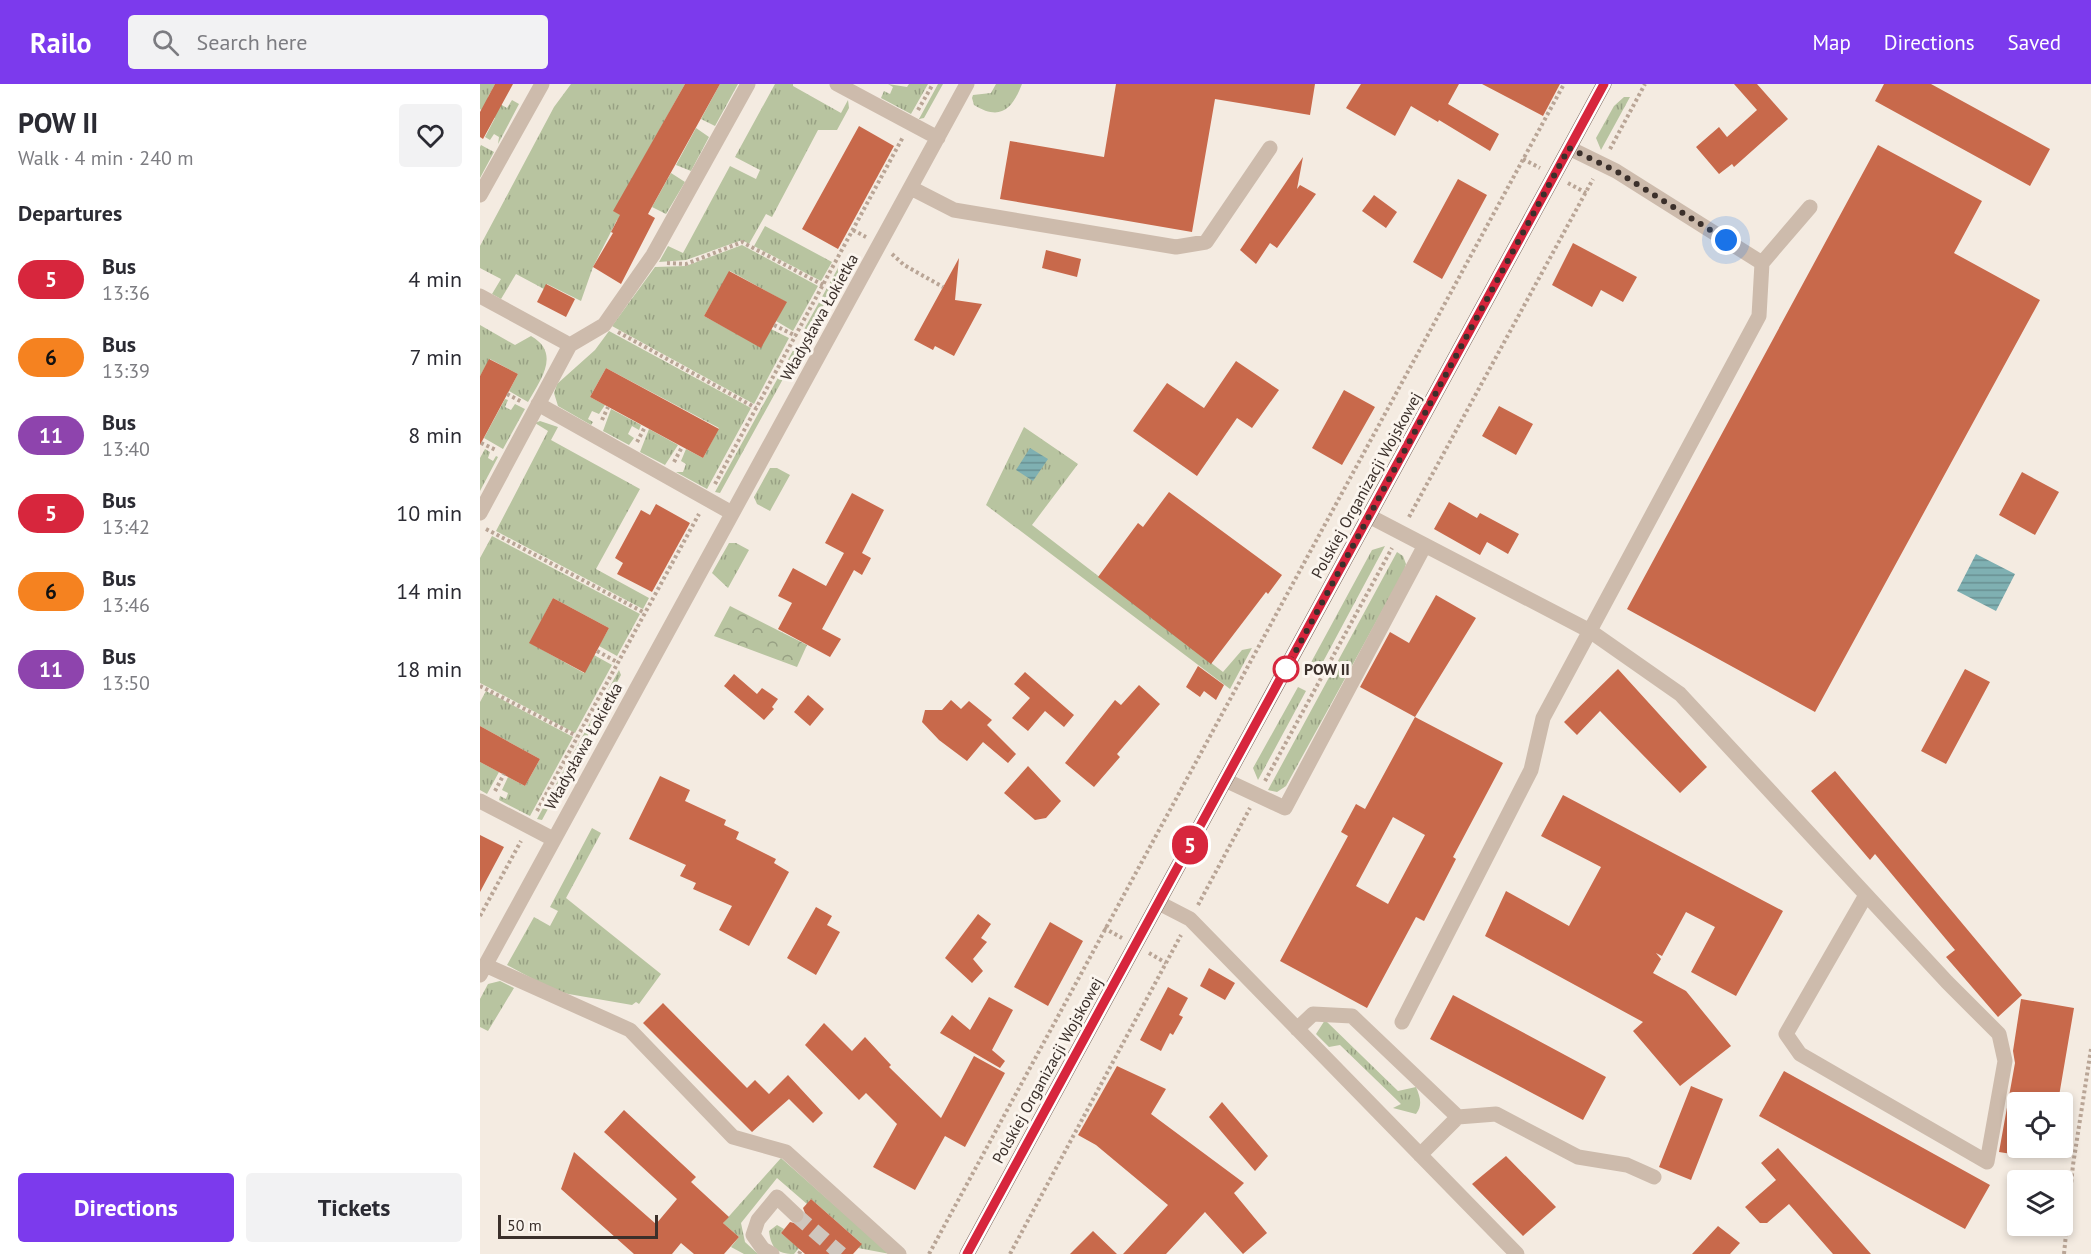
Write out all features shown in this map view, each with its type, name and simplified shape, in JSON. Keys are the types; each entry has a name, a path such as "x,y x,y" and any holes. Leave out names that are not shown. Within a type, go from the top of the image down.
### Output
{"main road":[{"name":"Polskiej Organizacji Wojskowej","path":"967,1254 1604,84"}],"street":[{"path":"480,195 542,84"},
{"path":"480,513 570,345 604,325 648,262 748,84"},
{"path":"837,84 938,138"},
{"name":"Władysława Łokietka","path":"483,970 967,84"},
{"path":"911,188 954,210 1176,247 1206,242 1270,148"},
{"path":"1569,148 1602,163 1762,263"},
{"path":"1402,1022 1531,770 1543,718 1759,316 1762,263 1810,207"},
{"path":"480,296 570,345"},
{"path":"538,404 732,513"},
{"path":"1369,516 1590,630 1680,694 1947,982 1999,1034 2005,1061 1987,1162 1800,1054 1786,1034 1866,895"},
{"path":"1225,780 1285,808 1425,545"},
{"name":"Władysława Łokietka","path":"480,801 553,839"},
{"path":"1159,903 1190,919 1517,1254"},
{"path":"483,970 630,1030 733,1137 786,1152 899,1254"},
{"path":"1298,1029 1313,1014 1352,1016 1458,1117"},
{"path":"1420,1155 1458,1117 1496,1114 1578,1157 1627,1165 1654,1177"},
{"path":"772,1254 763,1249 753,1235 758,1220 777,1197 796,1215"}],"path":[{"path":"929,1254 1564,84"},
{"path":"1010,1254 1257,795 1645,84"},
{"path":"854,230 880,244 904,265 943,287"},
{"path":"648,262 686,264 742,242 823,285"},
{"path":"604,325 756,408"},
{"path":"774,325 796,336"},
{"path":"480,525 645,613"},
{"path":"597,651 618,662"},
{"path":"480,686 577,736"},
{"path":"2064,1254 2073,1165 2091,1049"}],"green space":[{"path":"480,84 495,84 488,97 507,108 512,100 519,104 498,144 499,137 494,134 490,140 485,137 495,118 480,109"},
{"path":"571,84 685,84 614,211 626,218 617,220 593,267 581,301 547,284 544,289 516,274 501,299 492,294 501,279 480,268 480,246 554,107"},
{"path":"720,84 738,84 715,126 701,119"},
{"path":"775,84 793,84 841,113 848,100 849,108 837,130 818,130 772,217 766,214 749,244 742,240 686,260 659,262 668,246 683,253 730,166 756,179 760,170 735,157"},
{"path":"888,84 907,87 909,84 928,84 911,114 881,98 884,91 890,94 893,87"},
{"path":"938,84 943,84 924,118 919,119"},
{"path":"996,84 1022,84 1014,100 1004,110 991,112 974,105 973,95 991,93"},
{"path":"1624,97 1630,97 1601,150 1596,138 1614,106"},
{"path":"696,128 709,137 691,171 676,165"},
{"path":"481,145 494,152 480,178 480,147"},
{"path":"671,173 685,182 666,214 652,207"},
{"path":"765,226 832,262 821,281 754,246"},
{"path":"742,245 818,286 793,331 776,321 786,302 730,271 704,316 761,347 771,329 789,338 754,404 612,326 655,267 686,266"},
{"path":"838,268 841,274 808,333 802,333"},
{"path":"480,325 515,345 531,336 545,350 546,367 528,402 509,391 518,374 490,359 480,376"},
{"path":"609,331 751,408 707,489 676,472 683,472 686,464 681,461 686,449 703,458 719,428 606,368 590,397 605,405 599,414 592,411 588,419 593,422 591,425 558,406 554,393 557,384 595,350"},
{"path":"796,345 799,350 720,493 715,492"},
{"path":"505,399 508,400 505,407 511,410 515,404 525,409 503,449 484,438"},
{"path":"611,409 641,425 639,430 632,426 628,434 634,438 629,445 603,431"},
{"path":"540,421 558,427 551,440 640,489 596,569 649,598 643,609 496,531 548,431 535,423"},
{"path":"1024,427 1078,464 1032,525 1223,672 1242,650 1252,648 1230,689 986,505"},
{"path":"649,429 678,445 665,465 640,452"},
{"path":"485,449 490,452 488,458 493,461 496,456 498,457 480,491 480,458"},
{"path":"770,468 777,468 790,475 770,511 757,504 754,497"},
{"path":"492,536 640,614 617,656 599,646 609,628 553,598 530,643 584,673 594,655 612,665 575,733 480,683 480,558"},
{"path":"729,543 736,543 749,550 728,588 712,573"},
{"path":"1385,546 1317,673 1308,668 1372,550"},
{"path":"1397,552 1403,556 1406,564 1404,571 1286,786 1277,792 1268,790"},
{"path":"730,606 807,645 797,667 714,636"},
{"path":"619,670 621,675 542,820 537,819"},
{"path":"1298,687 1306,691 1258,780 1253,768"},
{"path":"486,691 573,737 530,816 499,800 500,796 506,799 508,793 502,790 508,777 525,786 540,759 480,726 480,702"},
{"path":"480,762 499,772 487,794 480,790"},
{"path":"592,828 601,833 566,898 661,974 639,1004 636,1002 632,1005 557,992 507,965 534,917 550,926 558,911 550,907"},
{"path":"500,981 514,988 488,1031 480,1027 480,999 488,984"},
{"path":"1325,1020 1398,1091 1416,1087 1420,1104 1416,1114 1393,1108 1401,1104 1340,1045 1329,1047 1316,1034"},
{"path":"781,1158 890,1254 858,1248 861,1243 811,1199 807,1204 777,1178 741,1223 745,1242 758,1254 744,1254 731,1247 739,1237 723,1223"},
{"path":"777,1225 784,1229 781,1233 799,1248 794,1254 783,1253 773,1246 769,1231"}],"water":[{"path":"1030,448 1048,459 1033,481 1016,470"},
{"path":"1976,554 2015,574 1996,611 1957,591"}],"building":[{"path":"495,84 513,84 483,139 480,137 480,112"},
{"path":"685,84 720,84 648,214 655,218 621,284 593,267 613,233 611,232 620,215 613,211"},
{"path":"1116,84 1315,84 1310,115 1215,99 1192,232 1000,199 1010,141 1104,157"},
{"path":"1361,84 1459,84 1448,104 1499,134 1490,151 1411,106 1395,136 1346,108"},
{"path":"1482,84 1560,84 1543,116"},
{"path":"1734,84 1757,84 1788,119 1734,167 1732,164 1719,174 1696,147 1719,127 1727,137 1757,110"},
{"path":"1884,84 1931,84 2050,149 2030,186 1875,101"},
{"path":"859,126 894,146 838,249 802,229"},
{"path":"1878,145 1982,201 1954,253 2040,300 1815,712 1627,609"},
{"path":"1303,157 1297,189 1300,185 1316,194 1277,248 1270,243 1256,264 1240,250"},
{"path":"1458,179 1487,195 1442,279 1413,262"},
{"path":"1374,195 1397,212 1386,228 1362,211"},
{"path":"1573,243 1637,277 1623,302 1601,290 1592,307 1552,285"},
{"path":"1046,250 1081,259 1077,277 1042,268"},
{"path":"959,258 955,300 982,304 954,356 935,346 933,350 914,340"},
{"path":"729,271 787,302 761,348 704,316"},
{"path":"546,284 575,299 566,317 537,302"},
{"path":"489,359 518,374 480,445 480,376"},
{"path":"1236,361 1279,390 1252,428 1237,418 1197,476 1133,431 1167,383 1204,408"},
{"path":"606,368 719,429 703,458 590,397"},
{"path":"1344,390 1375,407 1342,465 1312,448"},
{"path":"1499,406 1533,424 1516,455 1482,436"},
{"path":"2022,472 2059,492 2035,535 1999,515"},
{"path":"1169,492 1282,575 1268,594 1266,592 1211,664 1098,577 1138,523 1143,527"},
{"path":"852,493 884,510 862,553 871,558 862,575 854,570 822,629 841,639 830,657 778,629 792,603 778,596 793,568 826,586 844,553 825,543"},
{"path":"1449,502 1477,518 1480,513 1519,534 1508,554 1487,542 1480,555 1434,529"},
{"path":"656,504 690,523 652,592 617,574 623,563 615,558 641,510 650,515"},
{"path":"1436,595 1476,618 1415,717 1360,687 1390,632 1409,643"},
{"path":"553,598 609,628 585,673 529,643"},
{"path":"1198,666 1224,685 1216,700 1204,691 1200,697 1186,687"},
{"path":"1618,669 1707,767 1680,793 1600,711 1577,735 1564,722"},
{"path":"1965,669 1990,682 1946,764 1921,751"},
{"path":"1025,672 1074,715 1064,727 1045,711 1028,731 1012,718 1030,698 1014,684"},
{"path":"734,674 757,694 762,688 778,699 772,707 774,709 764,720 724,686"},
{"path":"1139,685 1160,704 1117,754 1120,757 1094,787 1065,763 1115,700 1121,705"},
{"path":"808,695 824,709 810,726 794,712"},
{"path":"951,700 961,709 969,701 992,720 987,725 1016,754 1008,763 983,742 967,761 939,740 922,722 925,710 942,710"},
{"path":"1415,717 1503,763 1453,857 1456,859 1424,921 1416,917 1367,1008 1280,961 1348,836 1341,832 1356,804 1365,809","holes":["1393,817 1425,835 1388,904 1356,886"]},
{"path":"480,726 540,759 525,786 480,762"},
{"path":"1028,766 1061,801 1046,818 1035,820 1004,793"},
{"path":"1835,771 2022,995 1998,1017 1946,957 1955,950 1875,854 1870,860 1811,791"},
{"path":"660,776 690,790 685,801 726,820 724,825 739,832 736,839 776,859 774,863 789,872 749,946 719,930 732,906 693,889 696,883 680,876 686,865 629,839"},
{"path":"1563,795 1783,911 1736,996 1691,972 1715,927 1686,912 1662,956 1656,953 1661,959 1653,973 1686,991 1731,1046 1680,1086 1633,1031 1643,1022 1485,936 1506,891 1569,926 1601,867 1541,836"},
{"path":"480,835 504,847 480,892"},
{"path":"816,907 832,916 827,925 840,932 816,975 787,958"},
{"path":"978,914 991,924 981,938 987,942 973,959 983,971 972,983 945,958"},
{"path":"1050,922 1083,941 1048,1006 1014,987"},
{"path":"1209,968 1235,983 1225,1000 1200,986"},
{"path":"1168,987 1188,998 1179,1015 1183,1017 1173,1035 1170,1033 1161,1051 1140,1040"},
{"path":"1453,995 1606,1077 1583,1120 1430,1039"},
{"path":"989,997 1013,1010 992,1050 1005,1061 1000,1068 940,1033 952,1015 970,1030"},
{"path":"2021,999 2074,1008 2060,1092 2010,1092 2015,1063 2013,1051"},
{"path":"663,1003 747,1088 755,1080 769,1094 788,1075 823,1113 813,1123 789,1099 752,1132 643,1023"},
{"path":"824,1023 852,1051 865,1037 891,1065 889,1067 941,1118 974,1056 1005,1073 965,1147 945,1136 915,1190 873,1167 897,1124 866,1093 859,1100 805,1045"},
{"path":"1117,1066 1166,1089 1151,1114 1244,1183 1234,1193 1267,1233 1243,1254 1205,1212 1166,1254 1123,1254 1168,1205 1096,1145 1078,1135"},
{"path":"1784,1071 1990,1185 1965,1229 1759,1116"},
{"path":"1691,1086 1723,1099 1691,1180 1659,1167"},
{"path":"1222,1102 1268,1156 1255,1171 1209,1117"},
{"path":"2007,1108 2007,1153 1999,1152"},
{"path":"624,1110 696,1177 691,1182 729,1217 723,1223 739,1237 724,1254 694,1254 681,1243 672,1254 634,1254 561,1189 574,1152 656,1224 677,1199 604,1132"},
{"path":"1778,1148 1871,1254 1833,1254 1789,1204 1767,1223 1760,1223 1745,1207 1776,1180 1761,1163"},
{"path":"1506,1156 1556,1207 1523,1236 1472,1184"},
{"path":"811,1199 862,1244 853,1254 805,1254 781,1233 790,1222 798,1224 803,1221 805,1213 803,1208"},
{"path":"1718,1226 1740,1243 1730,1254 1692,1254"},
{"path":"1093,1231 1117,1254 1070,1254"}],"tunnel":[{"path":"796,1215 841,1254"}],"bus line":[{"name":"5","path":"967,1254 1604,84"}],"place":[{"name":"POW II","path":"1286,669"}],"route":[{"path":"1286,669 1569,148 1616,171 1726,240"}]}
